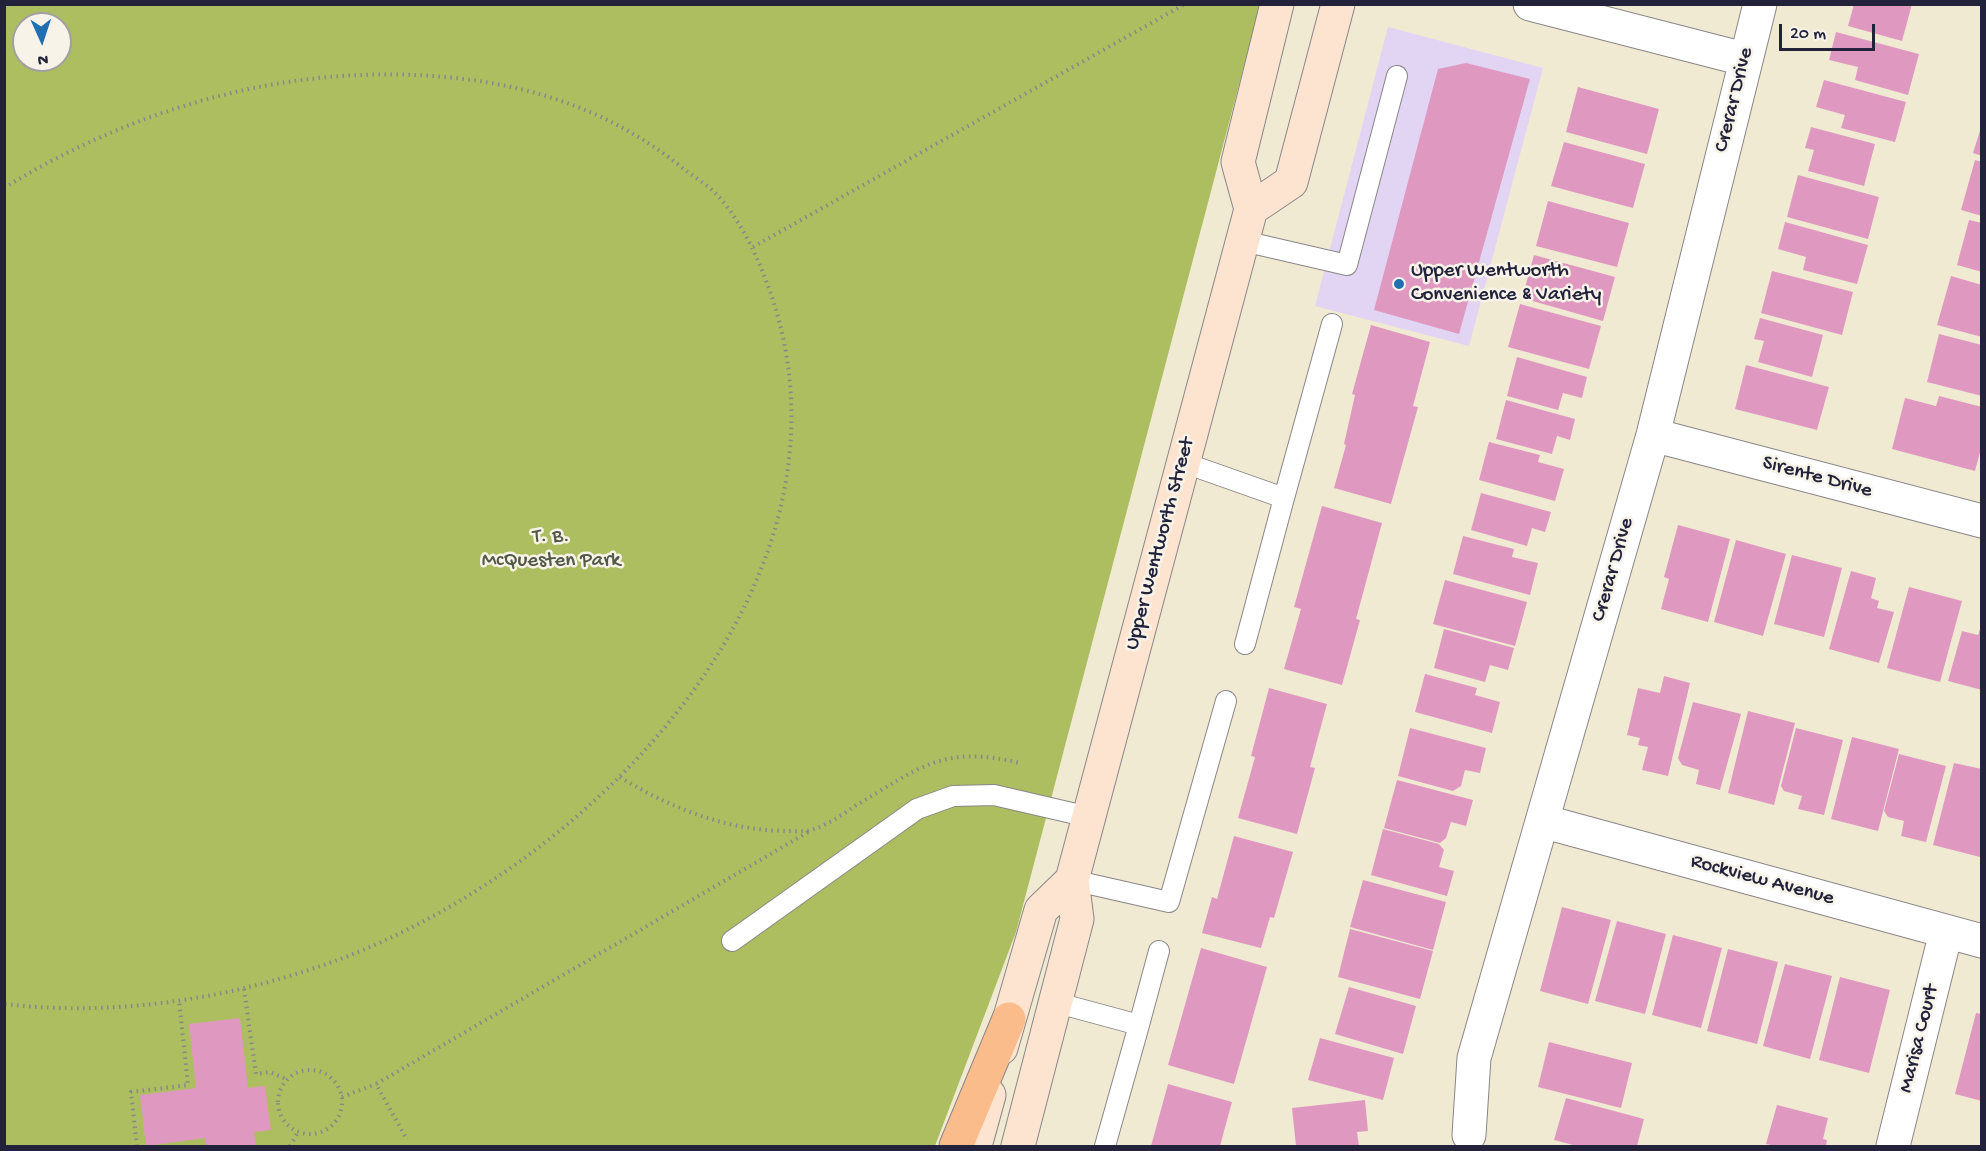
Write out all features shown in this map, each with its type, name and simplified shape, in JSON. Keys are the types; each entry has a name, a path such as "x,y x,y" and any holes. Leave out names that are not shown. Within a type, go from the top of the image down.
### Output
{"highway":[{"path":"956,1146 1009,1019"}],"main road":[{"name":"Upper Wentworth Street","path":"1018,1146 1077,920 1072,880 1251,209 1238,162 1277,4"},
{"path":"1251,209 1291,182 1338,4"},
{"path":"975,1146 1041,910 1072,880"}],"street":[{"path":"1530,4 1744,59"},
{"name":"Crerar Drive","path":"1469,1135 1474,1059 1653,435 1744,59 1760,4"},
{"name":"Sirente Drive","path":"1653,435 1982,521"},
{"name":"Rockview Avenue","path":"1542,821 1982,941"},
{"name":"Marisa Court","path":"1893,1146 1946,932"}],"lane":[{"path":"1243,241 1347,265 1397,76"},
{"path":"1245,644 1332,324"},
{"path":"1182,462 1284,498"},
{"path":"1072,880 1168,902 1226,702"},
{"path":"732,941 917,809 953,796 994,795 1089,817"},
{"path":"1106,1146 1159,951"},
{"path":"1054,1002 1138,1025"}],"path":[{"path":"753,247 1185,4"},
{"path":"4,188 45,163 119,128 189,104 276,83 332,75 427,75 489,81 536,92 590,110 626,128 671,158 718,197 753,247 777,310 790,374 790,445 774,531 746,602 706,672 681,709 620,777 523,859 480,889 432,917 338,960 243,989 179,1000 83,1009 4,1004"},
{"path":"342,1097 376,1084 902,777 949,758 980,755 1020,763"},
{"path":"620,777 654,798 720,822 764,831 810,831"},
{"path":"243,989 256,1074 270,1072 286,1079"},
{"path":"137,1146 131,1092 188,1085 179,1000"},
{"path":"305,1069 316,1070 334,1080 342,1097 342,1108 330,1127 310,1134 298,1132 282,1119 278,1108 280,1088 286,1079 305,1069"},
{"path":"376,1084 405,1136"},
{"path":"290,1146 298,1132"}],"shaded area":[{"path":"1388,27 1543,68 1469,346 1315,306"}],"green space":[{"name":"T. B. McQuesten Park","path":"5,5 1260,5 1016,932 935,1146 5,1146"}],"building":[{"path":"1854,4 1912,4 1902,41 1848,26"},
{"path":"1836,32 1919,54 1908,95 1855,80 1858,67 1829,60"},
{"path":"1466,63 1530,79 1459,334 1374,310 1438,69"},
{"path":"1824,80 1906,102 1895,142 1841,128 1845,115 1816,107"},
{"path":"1578,87 1659,109 1647,154 1566,132"},
{"path":"1982,124 1982,156 1973,153"},
{"path":"1811,127 1875,144 1864,186 1808,171 1814,150 1805,148"},
{"path":"1564,142 1645,164 1633,208 1551,186"},
{"path":"1975,160 1982,162 1982,216 1961,210"},
{"path":"1798,175 1879,197 1868,239 1787,217"},
{"path":"1548,201 1629,223 1617,267 1536,246"},
{"path":"1969,220 1982,223 1982,272 1957,265"},
{"path":"1785,222 1868,245 1857,284 1803,270 1806,257 1778,249"},
{"path":"1534,255 1615,277 1603,321 1522,298"},
{"path":"1772,271 1853,292 1842,335 1761,313"},
{"path":"1951,276 1982,285 1982,337 1937,325"},
{"path":"1520,304 1601,326 1589,369 1508,347"},
{"path":"1760,318 1823,335 1812,377 1758,362 1764,341 1754,339"},
{"path":"1371,325 1430,342 1413,406 1418,407 1391,504 1334,488 1346,445 1344,444 1355,395 1352,394"},
{"path":"1939,334 1982,345 1982,396 1927,382"},
{"path":"1517,357 1587,377 1582,398 1563,393 1558,410 1507,396"},
{"path":"1746,365 1829,387 1817,430 1735,409"},
{"path":"1939,396 1982,407 1982,445 1975,471 1892,449 1905,398 1936,406"},
{"path":"1506,400 1575,419 1570,440 1557,436 1552,454 1496,439"},
{"path":"1489,442 1540,455 1538,462 1564,469 1555,501 1479,480"},
{"path":"1481,493 1551,512 1545,532 1532,528 1527,546 1471,530"},
{"path":"1322,506 1382,523 1356,619 1360,620 1342,685 1284,669 1301,609 1294,607"},
{"path":"1678,525 1730,539 1708,622 1661,609 1669,579 1664,577"},
{"path":"1463,536 1514,549 1512,557 1538,563 1530,595 1453,574"},
{"path":"1736,540 1786,554 1763,636 1714,622"},
{"path":"1792,555 1842,568 1824,637 1774,624"},
{"path":"1851,571 1876,578 1871,598 1879,601 1877,608 1894,612 1879,663 1829,649"},
{"path":"1445,580 1527,602 1515,646 1433,624"},
{"path":"1909,587 1962,601 1940,682 1887,668"},
{"path":"1981,626 1982,690 1948,681 1962,631 1978,635"},
{"path":"1444,629 1514,648 1508,670 1490,665 1485,682 1434,668"},
{"path":"1425,674 1477,688 1475,695 1500,702 1492,733 1415,712"},
{"path":"1664,676 1690,683 1668,776 1642,770 1648,747 1638,745 1640,738 1627,735 1638,688 1660,693"},
{"path":"1269,688 1327,704 1310,767 1315,768 1297,834 1238,818 1255,757 1251,756"},
{"path":"1693,702 1741,714 1720,790 1696,784 1699,770 1682,765 1678,758"},
{"path":"1748,711 1795,723 1774,805 1728,793"},
{"path":"1410,728 1486,748 1480,773 1465,770 1461,786 1453,791 1398,776"},
{"path":"1796,728 1843,740 1824,815 1798,809 1802,796 1784,791 1781,786"},
{"path":"1852,737 1899,749 1878,831 1831,819"},
{"path":"1899,754 1946,766 1926,842 1901,836 1904,821 1888,817 1884,811"},
{"path":"1954,763 1982,769 1980,857 1933,845"},
{"path":"1397,780 1473,800 1466,826 1451,822 1446,838 1440,843 1384,828"},
{"path":"1383,829 1439,844 1444,850 1439,867 1454,871 1447,896 1371,875"},
{"path":"1234,836 1293,852 1274,918 1270,917 1261,948 1202,933 1212,897 1217,899"},
{"path":"1363,880 1446,902 1433,950 1350,927"},
{"path":"1562,907 1611,920 1588,1004 1540,991"},
{"path":"1617,921 1666,934 1645,1014 1595,1001"},
{"path":"1350,929 1433,951 1420,999 1338,977"},
{"path":"1673,935 1722,948 1701,1028 1652,1015"},
{"path":"1201,948 1267,967 1234,1084 1168,1065"},
{"path":"1728,949 1778,962 1757,1044 1707,1031"},
{"path":"1785,964 1832,976 1810,1059 1763,1046"},
{"path":"1840,977 1890,990 1869,1073 1819,1060"},
{"path":"1349,987 1416,1006 1403,1054 1335,1034"},
{"path":"1976,1013 1982,1014 1982,1101 1955,1094"},
{"path":"240,1018 248,1088 265,1086 271,1130 254,1132 256,1146 206,1146 205,1138 146,1146 140,1095 196,1088 189,1024"},
{"path":"1320,1038 1394,1058 1383,1100 1308,1080"},
{"path":"1549,1042 1632,1063 1621,1108 1538,1087"},
{"path":"1168,1084 1232,1102 1220,1146 1151,1146"},
{"path":"1566,1098 1644,1119 1637,1146 1577,1146 1554,1140"},
{"path":"1365,1100 1368,1131 1357,1132 1359,1146 1296,1146 1292,1108"},
{"path":"1777,1105 1828,1118 1823,1139 1827,1140 1826,1146 1766,1144"}],"place":[{"name":"Upper Wentworth Convenience & Variety","path":"1399,284"}]}
